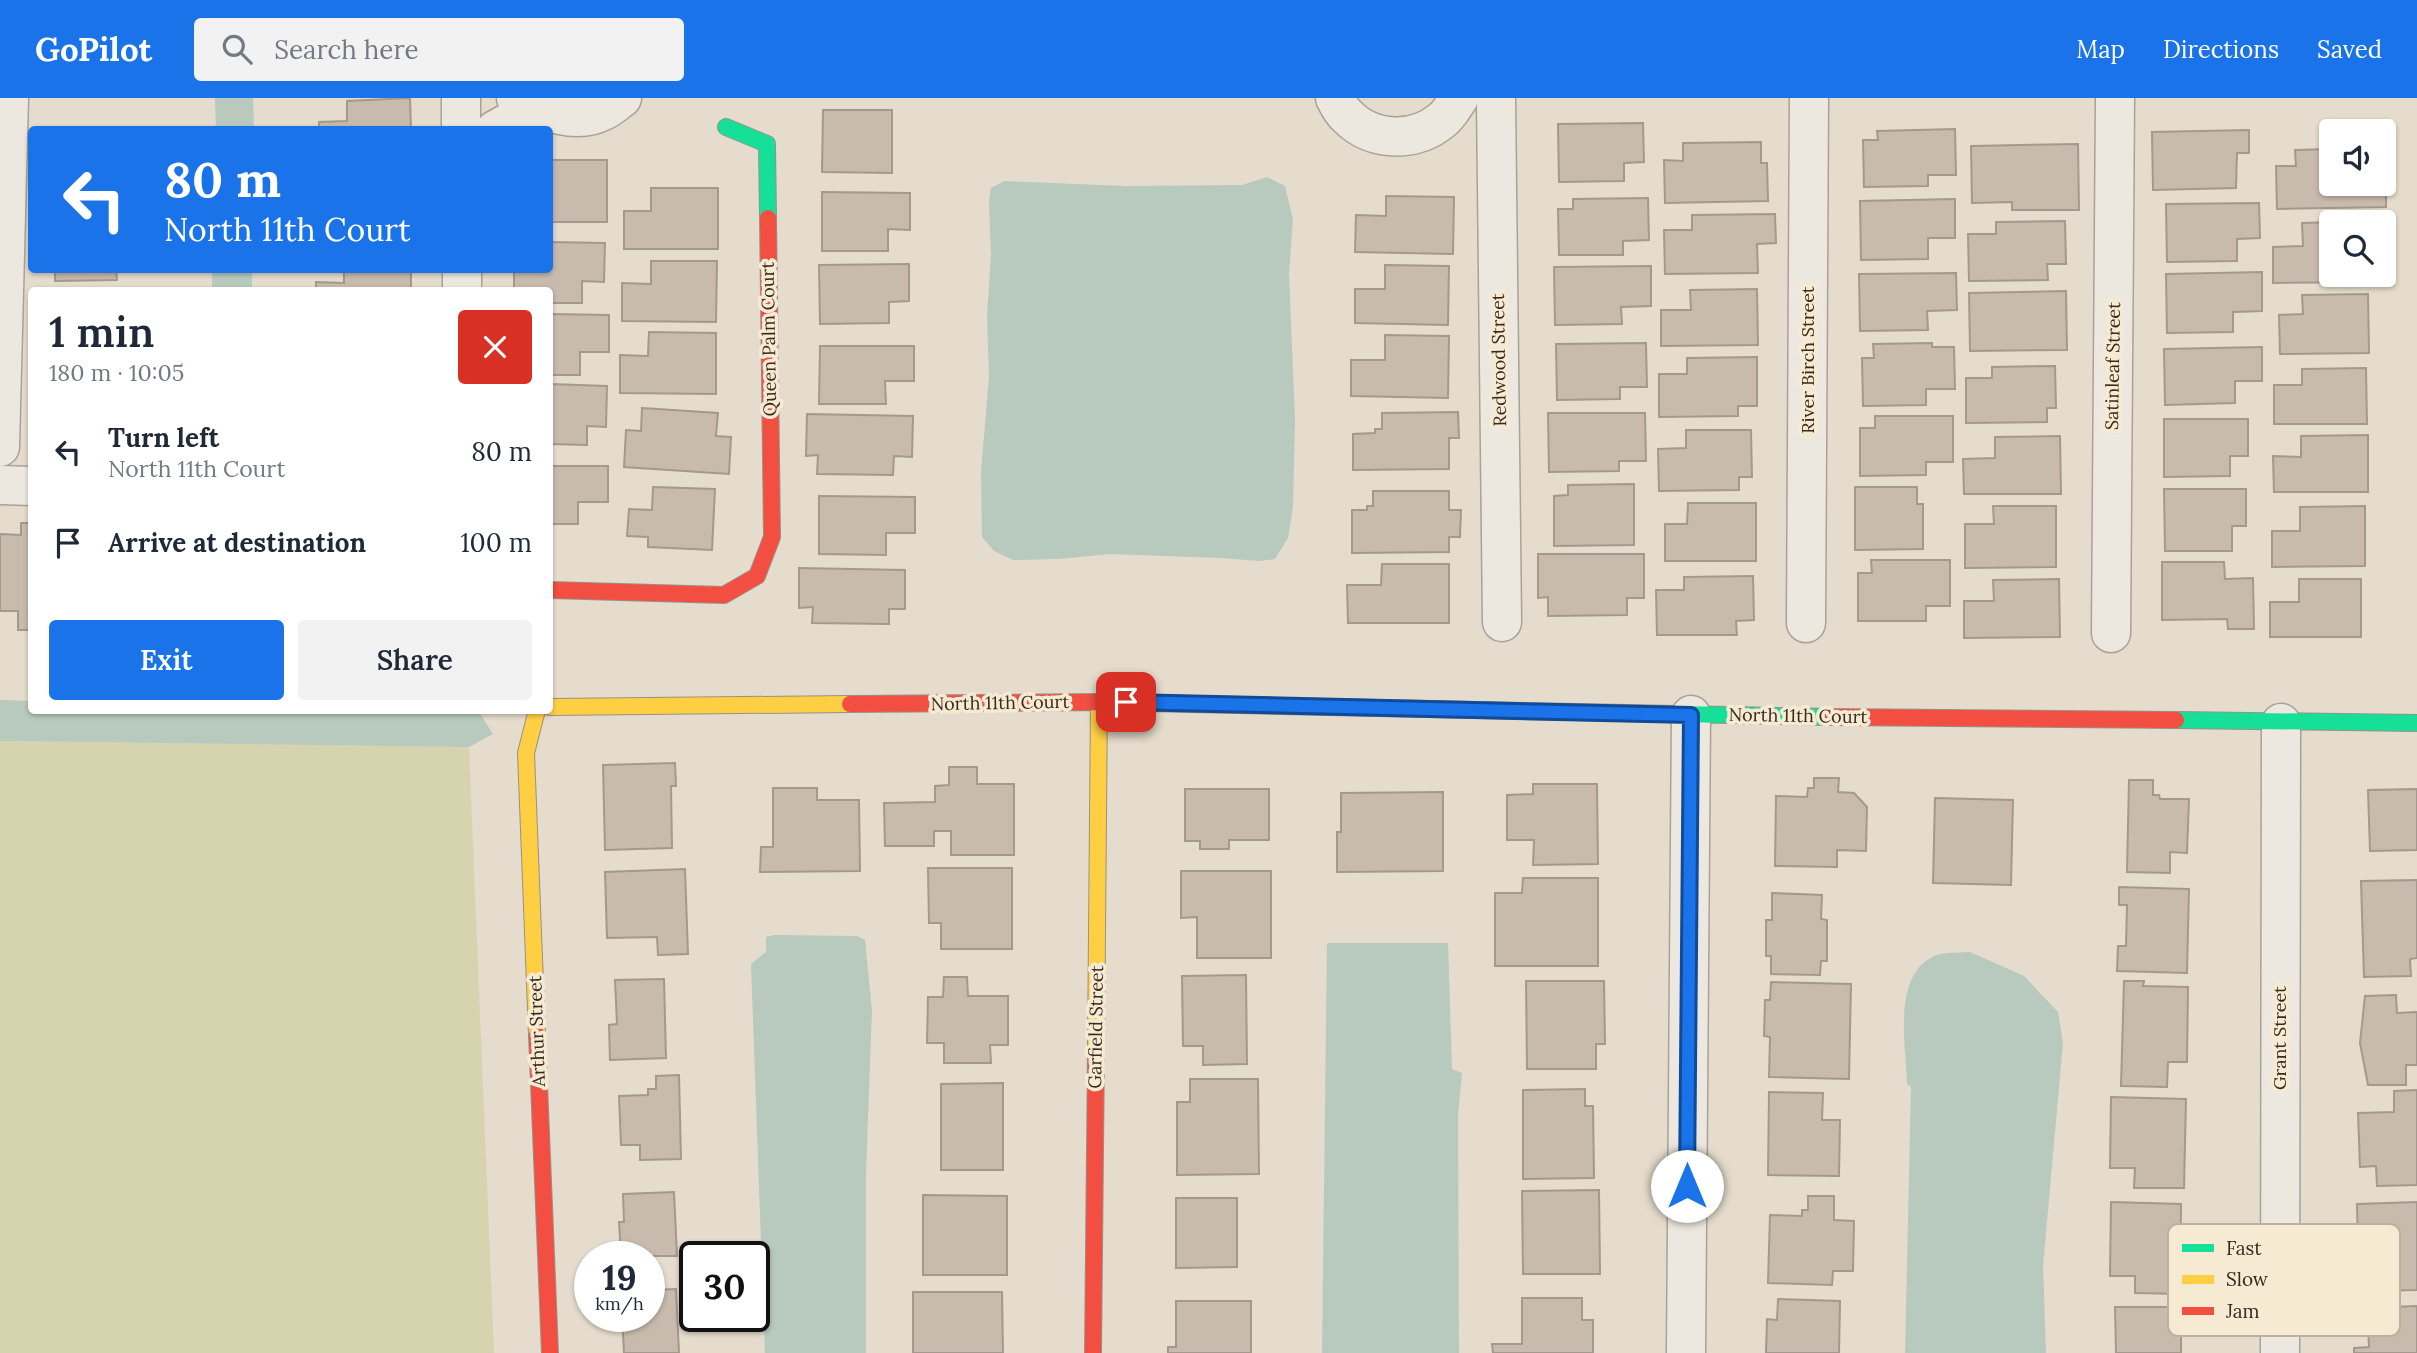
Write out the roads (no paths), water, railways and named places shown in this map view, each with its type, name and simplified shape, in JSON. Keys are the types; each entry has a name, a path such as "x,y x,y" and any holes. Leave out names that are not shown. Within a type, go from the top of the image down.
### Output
{"street":[{"path":"0,447 9,98"},
{"path":"461,98 461,126"},
{"path":"502,126 513,120 529,104 561,116 580,116 602,112 622,98"},
{"path":"1335,98 1346,116 1368,132 1394,138 1420,133 1443,120 1459,98"},
{"name":"Redwood Street","path":"1496,98 1502,622"},
{"name":"River Birch Street","path":"1806,623 1809,98"},
{"name":"Satinleaf Street","path":"2111,633 2115,98"},
{"name":"Queen Palm Court","path":"553,590 723,595 757,576 772,537 767,144 726,127"},
{"path":"0,485 28,486"},
{"name":"North 11th Court","path":"553,707 1099,702 1691,715 2417,723"},
{"name":"Garfield Street","path":"1093,1353 1099,702"},
{"name":"Arthur Street","path":"536,714 526,753 550,1353"},
{"path":"1686,1353 1691,715"},
{"name":"Grant Street","path":"2280,1224 2281,723"}]}
